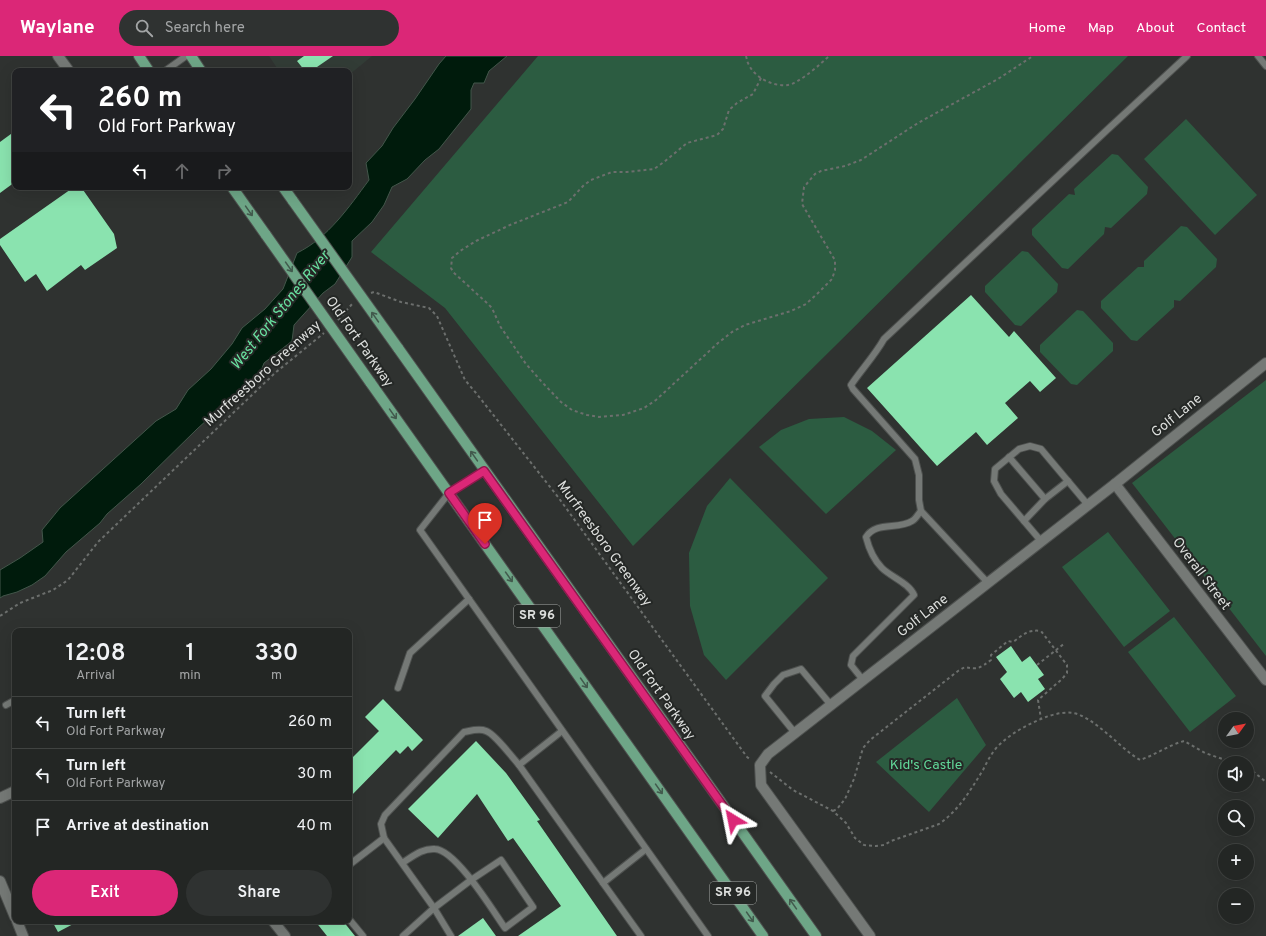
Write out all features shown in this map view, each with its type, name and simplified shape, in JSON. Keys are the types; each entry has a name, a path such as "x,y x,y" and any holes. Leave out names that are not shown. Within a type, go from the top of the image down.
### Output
{"main road":[{"path":"139,56 147,68"},
{"path":"191,56 200,68"},
{"name":"Old Fort Parkway","path":"234,190 763,936"},
{"name":"Old Fort Parkway","path":"285,190 816,936"}],"street":[{"path":"58,56 67,68"},
{"name":"Golf Lane","path":"760,765 768,754 1115,484 1266,363"},
{"name":"Overall Street","path":"1115,484 1266,680"},
{"path":"760,765 761,784 870,936"},
{"path":"0,798 12,792"},
{"path":"0,881 12,910"},
{"path":"18,924 23,936"},
{"path":"275,924 285,936"}],"lane":[{"path":"169,68 186,56"},
{"path":"988,583 921,511 919,500 919,474 915,459 851,385 884,339 1187,56"},
{"path":"1258,56 1266,66"},
{"path":"1042,541 1001,494 994,482 995,469 1019,449 1030,446 1041,449 1088,505"},
{"path":"1009,457 1045,499"},
{"path":"484,471 449,493 420,530 708,936"},
{"path":"1024,521 1045,499 1068,481"},
{"path":"863,680 851,665 852,656 914,595 912,589 891,576 882,568 871,554 866,537 868,533 877,528 913,521 921,511"},
{"path":"398,688 410,653 469,599"},
{"path":"795,733 765,696 774,684 784,675 801,669 831,705"},
{"path":"6,705 12,702"},
{"path":"451,936 434,908 384,838 381,824 385,815 464,732 475,730 486,731 493,736 519,765 640,936"},
{"path":"519,765 562,731"},
{"path":"352,863 384,838"},
{"path":"402,863 423,850 436,849 450,855 472,880 505,928 533,907 501,860 472,880 434,908 403,936"},
{"path":"603,883 646,849"},
{"path":"352,923 363,936"}],"path":[{"path":"746,56 749,66 761,78 779,85 789,85 829,56"},
{"path":"761,78 753,94 737,103 729,110 723,129 717,135 687,143 654,169 612,172 591,180 584,185 568,202 510,225 476,241 452,258 451,268 453,272 487,302 492,308 500,326 529,368 556,397 572,410 587,415 599,416 623,414 644,408 660,396 732,332 745,325 791,311 806,304 829,283 834,276 835,270 835,260 802,204 804,187 814,174 861,160 918,123 992,82 1033,56"},
{"name":"Murfreesboro Greenway","path":"368,294 374,292 401,302 430,308 437,316 464,380 558,496 747,757 793,790 833,811 846,823 855,838 864,845 876,846 939,824 955,811 967,797 996,748 1006,738 1023,727 1053,715 1072,712 1081,715 1111,736 1132,756 1140,760 1175,743 1184,741 1218,757"},
{"name":"Murfreesboro Greenway","path":"335,323 354,303"},
{"name":"Murfreesboro Greenway","path":"0,616 20,603 53,590 68,580 103,537 275,373 324,333"},
{"path":"833,811 837,809 845,799 854,779 863,748 870,740 958,671 965,667 975,669 983,666 991,660 991,655 1008,641 1013,642 1033,630 1041,632 1067,665 1067,673 1038,700 1041,719"},
{"path":"1037,665 1065,643"},
{"path":"1254,772 1266,782"}],"shaded area":[{"path":"269,56 372,56 352,73 352,68 277,68"}],"green space":[{"path":"538,56 1128,56 633,546 445,308 371,252"},
{"path":"1186,119 1257,195 1215,235 1144,159"},
{"path":"1112,154 1118,155 1148,187 1147,194 1111,228 1105,227 1104,234 1068,269 1062,268 1032,235 1032,229 1069,194 1075,195 1074,189"},
{"path":"1181,226 1187,227 1217,259 1216,267 1180,301 1174,300 1174,307 1137,341 1131,340 1101,308 1101,301 1138,267 1144,267 1144,261"},
{"path":"1022,251 1028,252 1058,284 1057,292 1021,326 1015,325 985,292 985,286"},
{"path":"1077,310 1083,311 1113,343 1113,351 1077,385 1071,384 1040,352 1040,345"},
{"path":"1266,380 1266,656 1132,483"},
{"path":"844,417 872,431 896,450 826,514 759,447 781,430 809,419"},
{"path":"730,478 828,578 726,680 704,655 690,606 689,553 707,506"},
{"path":"1108,532 1170,611 1124,647 1062,567"},
{"path":"1174,617 1236,696 1190,732 1128,652"},
{"name":"Kid's Castle","path":"957,698 986,745 929,812 876,762"}],"water":[{"name":"West Fork Stones River","path":"446,56 507,56 489,71 484,83 474,83 471,90 471,109 439,149 425,160 407,179 392,187 384,205 372,222 352,241 352,257 335,284 323,293 294,325 292,341 264,363 261,371 197,429 141,484 107,514 100,523 66,552 45,576 32,585 0,598 0,570 43,542 42,530 60,508 156,421 176,409 188,390 211,369 232,344 242,328 265,309 283,289 297,253 319,239 354,201 369,180 366,163 382,146 393,128"}],"building":[{"path":"304,56 333,56 317,67 318,68 303,68 297,61"},
{"path":"12,133 12,184 0,193 0,142"},
{"path":"70,190 83,190 114,234 117,248 85,270 81,265 47,291 36,274 25,282 0,245 0,239"},
{"path":"971,295 1009,337 1014,331 1056,378 1040,392 1030,381 1005,403 1018,418 987,445 976,432 937,466 867,388"},
{"path":"1011,646 1022,662 1030,656 1044,675 1038,679 1045,689 1028,702 1021,692 1014,698 1000,679 1007,672 996,657"},
{"path":"383,699 423,740 412,751 408,746 400,754 396,750 352,795 352,758 379,731 365,717"},
{"path":"476,741 506,773 540,820 537,821 617,936 518,936 561,906 513,838 508,841 477,794 438,838 408,809"},
{"path":"483,918 496,936 458,936"},
{"path":"54,924 73,924 58,932"},
{"path":"317,924 345,924 355,936 327,936"}],"route":[{"path":"485,544 449,493 484,471 733,820"}]}
